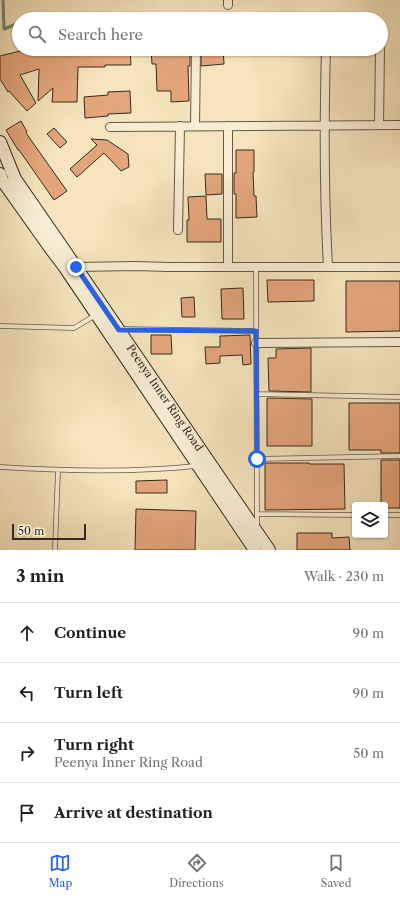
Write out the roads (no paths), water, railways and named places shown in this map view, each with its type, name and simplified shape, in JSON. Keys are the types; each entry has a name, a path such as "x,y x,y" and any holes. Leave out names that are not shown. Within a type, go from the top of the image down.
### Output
{"main road":[{"name":"Peenya Inner Ring Road","path":"0,142 15,179 269,550"},
{"name":"Peenya Inner Ring Road","path":"0,174 2,180 64,266 255,550"}],"street":[{"path":"195,126 196,56"},
{"path":"326,56 324,125 328,267"},
{"path":"379,125 380,56"},
{"path":"110,127 400,125"},
{"path":"178,230 180,126"},
{"path":"228,126 228,267"},
{"path":"76,267 400,267"},
{"path":"256,343 400,342"}],"lane":[{"path":"256,267 257,532"},
{"path":"0,326 74,328 97,315"},
{"path":"119,330 256,331"},
{"path":"257,394 400,397"},
{"path":"257,459 400,456"},
{"path":"0,467 58,470 168,469 198,466"},
{"path":"55,550 58,470"},
{"path":"257,514 352,515"},
{"path":"388,515 400,515"}],"waterway":[{"path":"3,0 4,29 12,26"}]}
